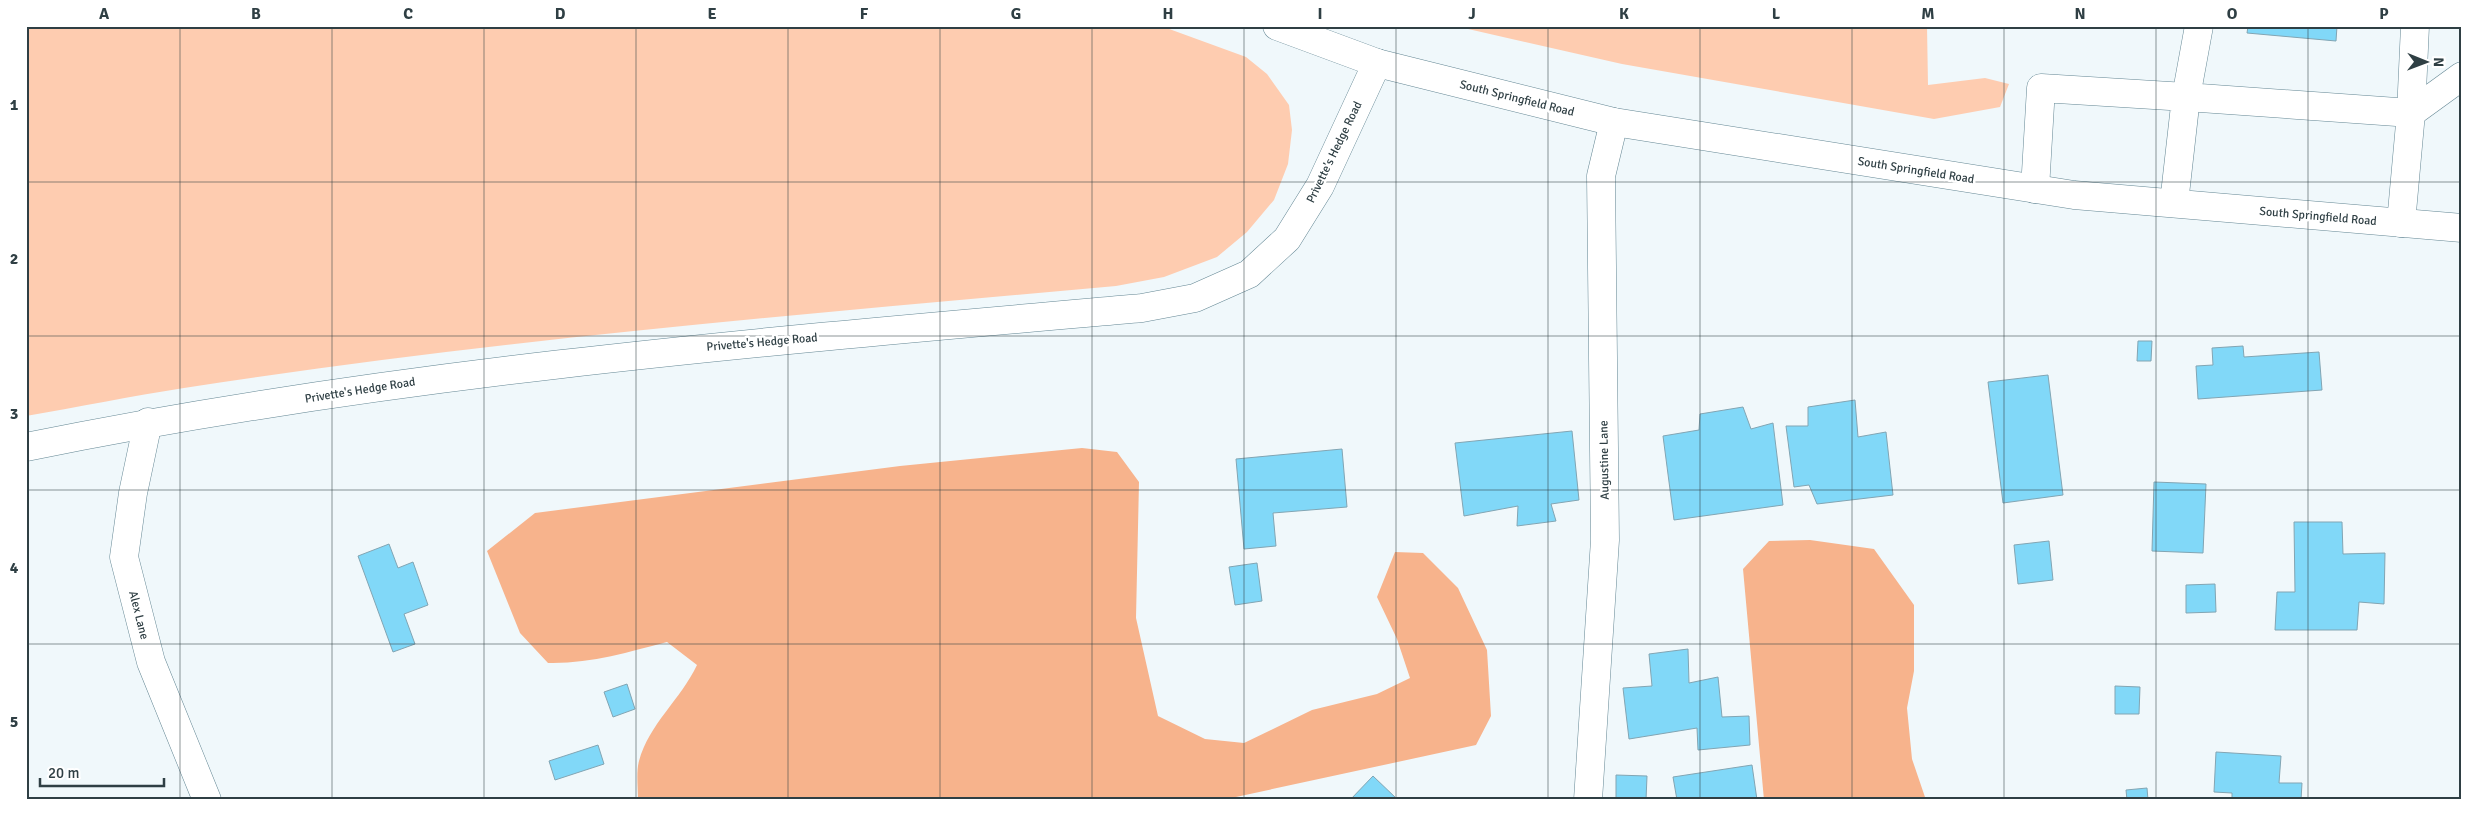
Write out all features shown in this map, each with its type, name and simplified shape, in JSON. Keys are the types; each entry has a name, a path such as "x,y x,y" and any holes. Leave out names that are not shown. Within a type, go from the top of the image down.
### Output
{"street":[{"name":"South Springfield Road","path":"1277,26 1377,63 1614,122 2074,195 2462,228"},
{"path":"2174,203 2186,97 2198,26"},
{"path":"2401,223 2411,113 2415,26"},
{"name":"Privette's Hedge Road","path":"26,446 148,422 451,376 723,345 1142,308 1195,298 1249,274 1287,239 1320,186 1377,63"},
{"path":"2035,189 2041,88 2411,113 2462,76"},
{"name":"Augustine Lane","path":"1588,800 1605,540 1602,176 1614,122"},
{"name":"Alex Lane","path":"148,422 133,493 124,557 151,662 207,800"}],"shaded area":[{"path":"26,26 1161,26 1246,57 1267,74 1289,105 1292,130 1288,164 1274,200 1247,232 1217,257 1164,277 1116,286 649,329 416,356 144,394 26,416"},
{"path":"1455,26 1927,26 1928,85 1985,78 2009,84 2000,107 1934,119 1622,64"},
{"path":"1082,448 1117,452 1139,482 1136,618 1158,716 1205,739 1244,743 1312,710 1377,694 1410,678 1397,639 1377,597 1395,552 1423,553 1458,588 1487,650 1491,716 1476,745 1222,800 638,800 639,761 644,748 650,735 683,689 697,665 667,642 579,662 548,663 520,633 487,551 535,513 900,466"},
{"path":"1810,540 1874,549 1914,605 1914,671 1907,708 1912,759 1926,800 1764,800 1743,569 1769,541"}],"building":[{"path":"2248,26 2337,26 2336,41 2247,33"},
{"path":"2138,341 2152,341 2151,361 2137,361"},
{"path":"2243,346 2244,357 2319,352 2322,390 2198,399 2196,366 2213,365 2212,348"},
{"path":"2048,375 2063,495 2003,503 1988,382"},
{"path":"1855,400 1858,437 1886,432 1893,495 1817,504 1809,485 1794,487 1786,426 1808,426 1808,407"},
{"path":"1743,407 1751,429 1773,423 1783,505 1674,520 1663,436 1699,430 1700,414"},
{"path":"1572,431 1579,500 1551,504 1556,521 1517,526 1518,506 1464,516 1455,443"},
{"path":"1342,449 1347,507 1273,513 1276,546 1244,549 1236,459"},
{"path":"2154,482 2206,484 2203,553 2152,551"},
{"path":"2294,522 2342,522 2343,554 2385,553 2384,604 2359,602 2357,630 2275,630 2277,592 2295,592"},
{"path":"2049,541 2053,580 2018,584 2014,545"},
{"path":"389,544 398,568 413,562 428,605 404,614 415,644 393,652 358,556"},
{"path":"1257,563 1262,601 1235,605 1229,567"},
{"path":"2215,584 2216,612 2186,613 2186,585"},
{"path":"1688,649 1689,683 1718,677 1722,717 1749,716 1750,745 1698,750 1697,728 1629,739 1623,688 1652,686 1649,654"},
{"path":"627,684 635,709 613,717 604,692"},
{"path":"2115,686 2140,687 2139,714 2115,714"},
{"path":"598,745 604,764 555,780 549,761"},
{"path":"2216,752 2281,756 2279,783 2302,783 2301,800 2232,800 2232,793 2214,792"},
{"path":"1752,765 1757,800 1677,800 1673,777"},
{"path":"1616,775 1647,776 1646,800 1616,800"},
{"path":"1373,776 1397,799 1350,800"},
{"path":"2147,788 2148,800 2127,800 2126,790"}]}
